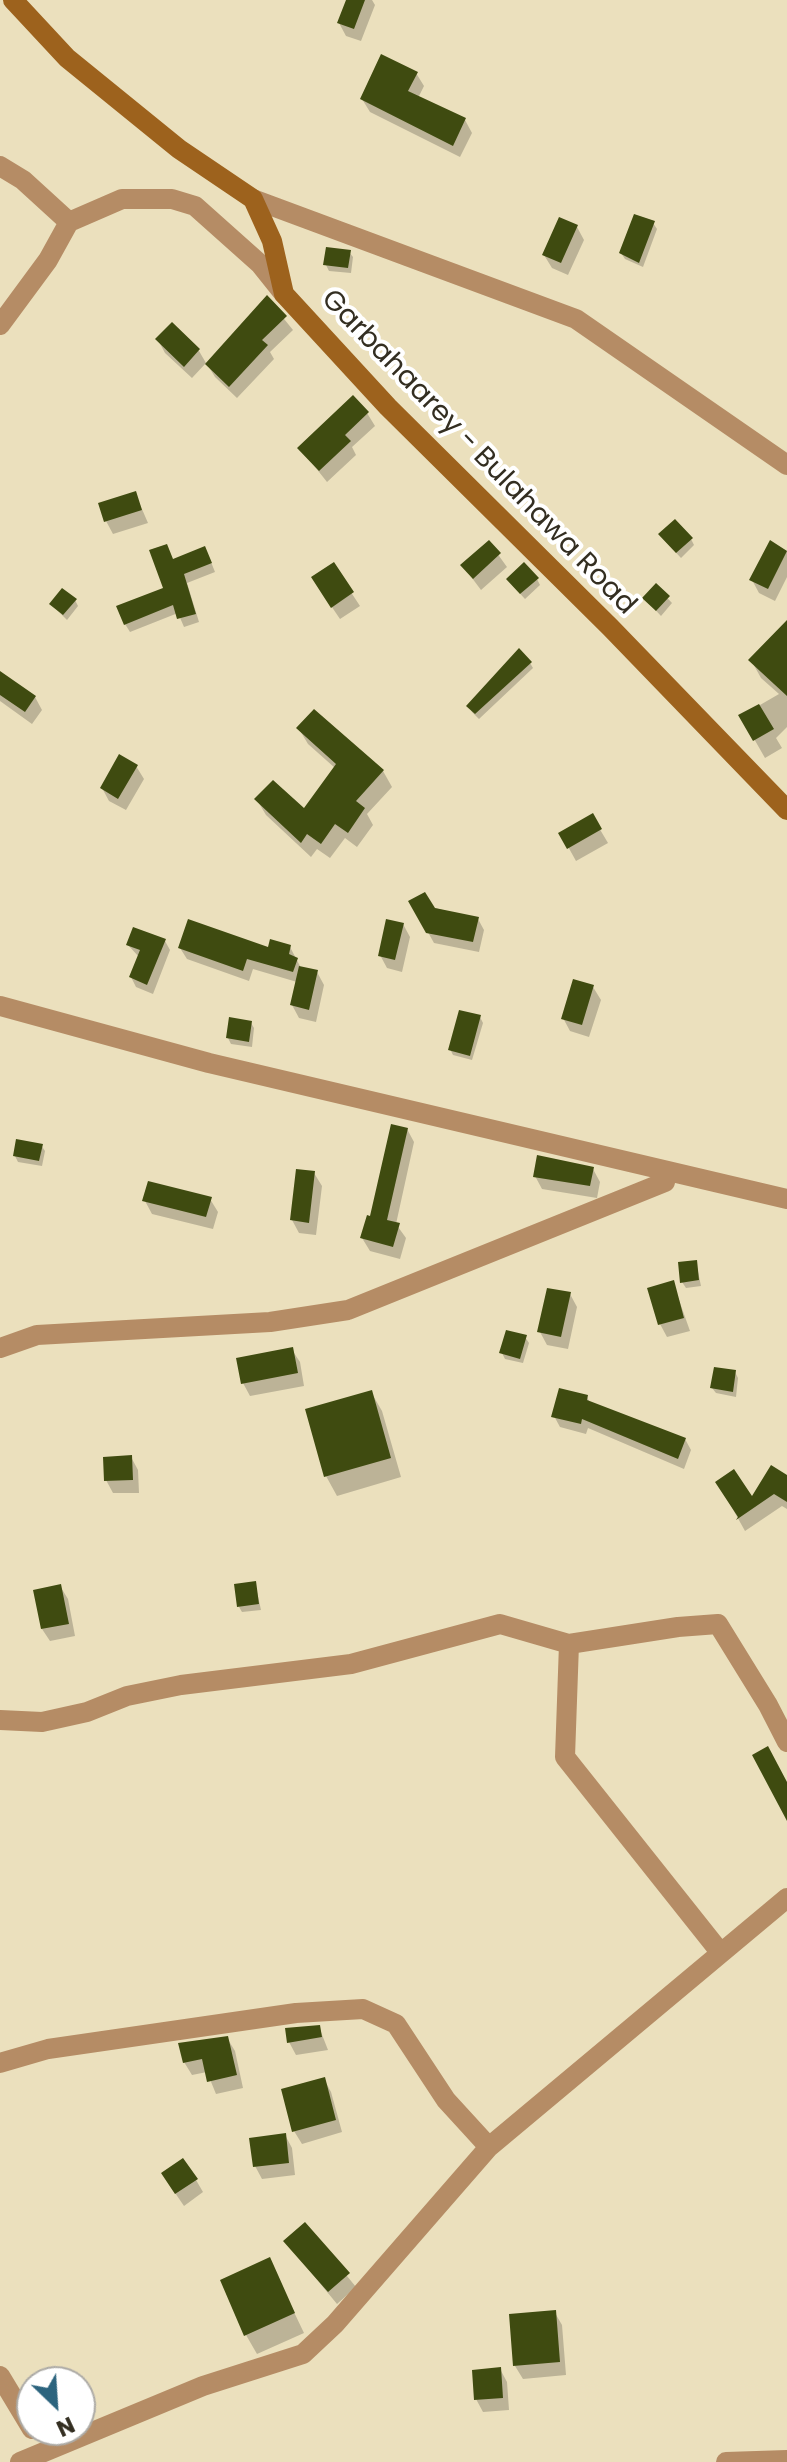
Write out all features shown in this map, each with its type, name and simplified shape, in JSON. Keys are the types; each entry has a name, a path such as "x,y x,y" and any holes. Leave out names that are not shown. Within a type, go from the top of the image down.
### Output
{"main road":[{"path":"13,0 67,58 179,149 253,199"},
{"name":"Garbahaarey - Bulahawa Road","path":"253,199 272,241 284,294 388,407 610,627 787,810"}],"street":[{"path":"0,166 23,180 69,222"},
{"path":"0,325 48,260 69,222 122,199 172,199 195,206 260,264 284,294"},
{"path":"253,199 576,319 787,465"},
{"path":"0,1006 209,1063 787,1199"},
{"path":"0,1348 37,1335 270,1322 348,1310 665,1182 667,1171"},
{"path":"0,1720 42,1722 87,1712 127,1696 181,1685 351,1664 500,1624 569,1644 718,1624 787,1742"},
{"path":"569,1644 565,1757 720,1952"},
{"path":"20,2462 203,2386 303,2354 335,2324 489,2147 787,1898"},
{"path":"0,2063 48,2049 296,2013 363,2009 396,2024 446,2100 489,2147"},
{"path":"0,2376 16,2402"},
{"path":"43,2446 45,2450"},
{"path":"726,2462 787,2460"}],"building":[{"path":"346,0 365,0 354,29 337,23"},
{"path":"381,54 418,72 408,91 466,118 453,146 360,99"},
{"path":"634,214 655,221 639,263 619,253"},
{"path":"559,217 578,225 561,263 542,255"},
{"path":"326,247 351,250 348,268 323,265"},
{"path":"267,295 287,316 262,340 268,345 229,387 205,364"},
{"path":"172,322 200,349 184,367 155,339"},
{"path":"353,395 369,412 345,435 351,441 319,471 297,448"},
{"path":"136,491 142,510 104,522 98,503"},
{"path":"675,519 693,538 676,553 658,534"},
{"path":"489,540 501,553 473,579 460,565"},
{"path":"770,540 787,551 768,589 749,580"},
{"path":"167,544 173,559 205,546 212,563 184,574 196,614 177,619 173,605 124,625 116,606 163,588 149,550"},
{"path":"334,562 354,592 331,608 311,577"},
{"path":"524,562 539,578 520,594 506,579"},
{"path":"656,583 670,596 656,611 642,598"},
{"path":"62,588 77,599 63,615 49,604"},
{"path":"787,620 787,696 748,660"},
{"path":"519,648 532,662 475,714 466,706"},
{"path":"0,671 36,696 25,712 0,695"},
{"path":"759,704 774,729 753,741 738,715"},
{"path":"314,709 384,770 356,801 365,808 348,833 335,824 321,844 307,834 301,843 254,799 273,780 304,808 336,764 296,728"},
{"path":"119,754 138,765 118,799 100,788"},
{"path":"593,813 602,829 567,849 558,833"},
{"path":"425,892 435,908 479,917 473,942 426,933 408,901"},
{"path":"188,919 268,947 270,939 291,945 289,954 298,958 293,972 247,959 243,971 178,948"},
{"path":"386,919 404,923 395,960 378,956"},
{"path":"133,927 166,939 147,985 129,977 140,950 126,945"},
{"path":"299,966 318,970 309,1010 290,1005"},
{"path":"573,979 594,985 582,1025 561,1019"},
{"path":"459,1010 481,1015 470,1056 448,1050"},
{"path":"229,1017 252,1021 249,1042 226,1038"},
{"path":"391,1124 408,1128 387,1220 400,1223 393,1247 360,1238 367,1215 370,1216"},
{"path":"16,1139 43,1144 39,1161 13,1156"},
{"path":"537,1155 594,1167 590,1186 533,1177"},
{"path":"296,1169 315,1171 309,1223 290,1220"},
{"path":"148,1181 212,1197 206,1217 142,1201"},
{"path":"697,1260 699,1280 680,1283 678,1262"},
{"path":"674,1280 684,1318 658,1325 647,1288"},
{"path":"547,1288 571,1292 561,1337 537,1332"},
{"path":"506,1330 527,1335 520,1359 499,1353"},
{"path":"293,1347 298,1373 241,1384 236,1358"},
{"path":"714,1367 736,1370 733,1392 710,1388"},
{"path":"559,1388 588,1395 587,1400 686,1438 678,1459 582,1419 581,1424 551,1417"},
{"path":"372,1390 391,1458 324,1477 305,1409"},
{"path":"132,1455 133,1480 104,1481 103,1457"},
{"path":"771,1465 787,1475 787,1502 774,1494 736,1520 738,1517 715,1482 734,1469 752,1496"},
{"path":"256,1581 259,1604 237,1607 234,1584"},
{"path":"61,1584 69,1624 41,1629 33,1590"},
{"path":"768,1746 787,1782 787,1821 752,1755"},
{"path":"320,2025 322,2037 287,2043 285,2028"},
{"path":"228,2036 237,2075 207,2082 202,2059 183,2063 178,2043"},
{"path":"325,2077 336,2120 292,2132 281,2089"},
{"path":"286,2133 289,2163 253,2167 249,2138"},
{"path":"183,2158 198,2179 175,2194 161,2173"},
{"path":"305,2222 350,2273 328,2292 283,2241"},
{"path":"270,2257 295,2313 244,2336 220,2280"},
{"path":"556,2310 560,2362 513,2366 509,2314"},
{"path":"501,2367 503,2398 474,2400 472,2370"}]}
